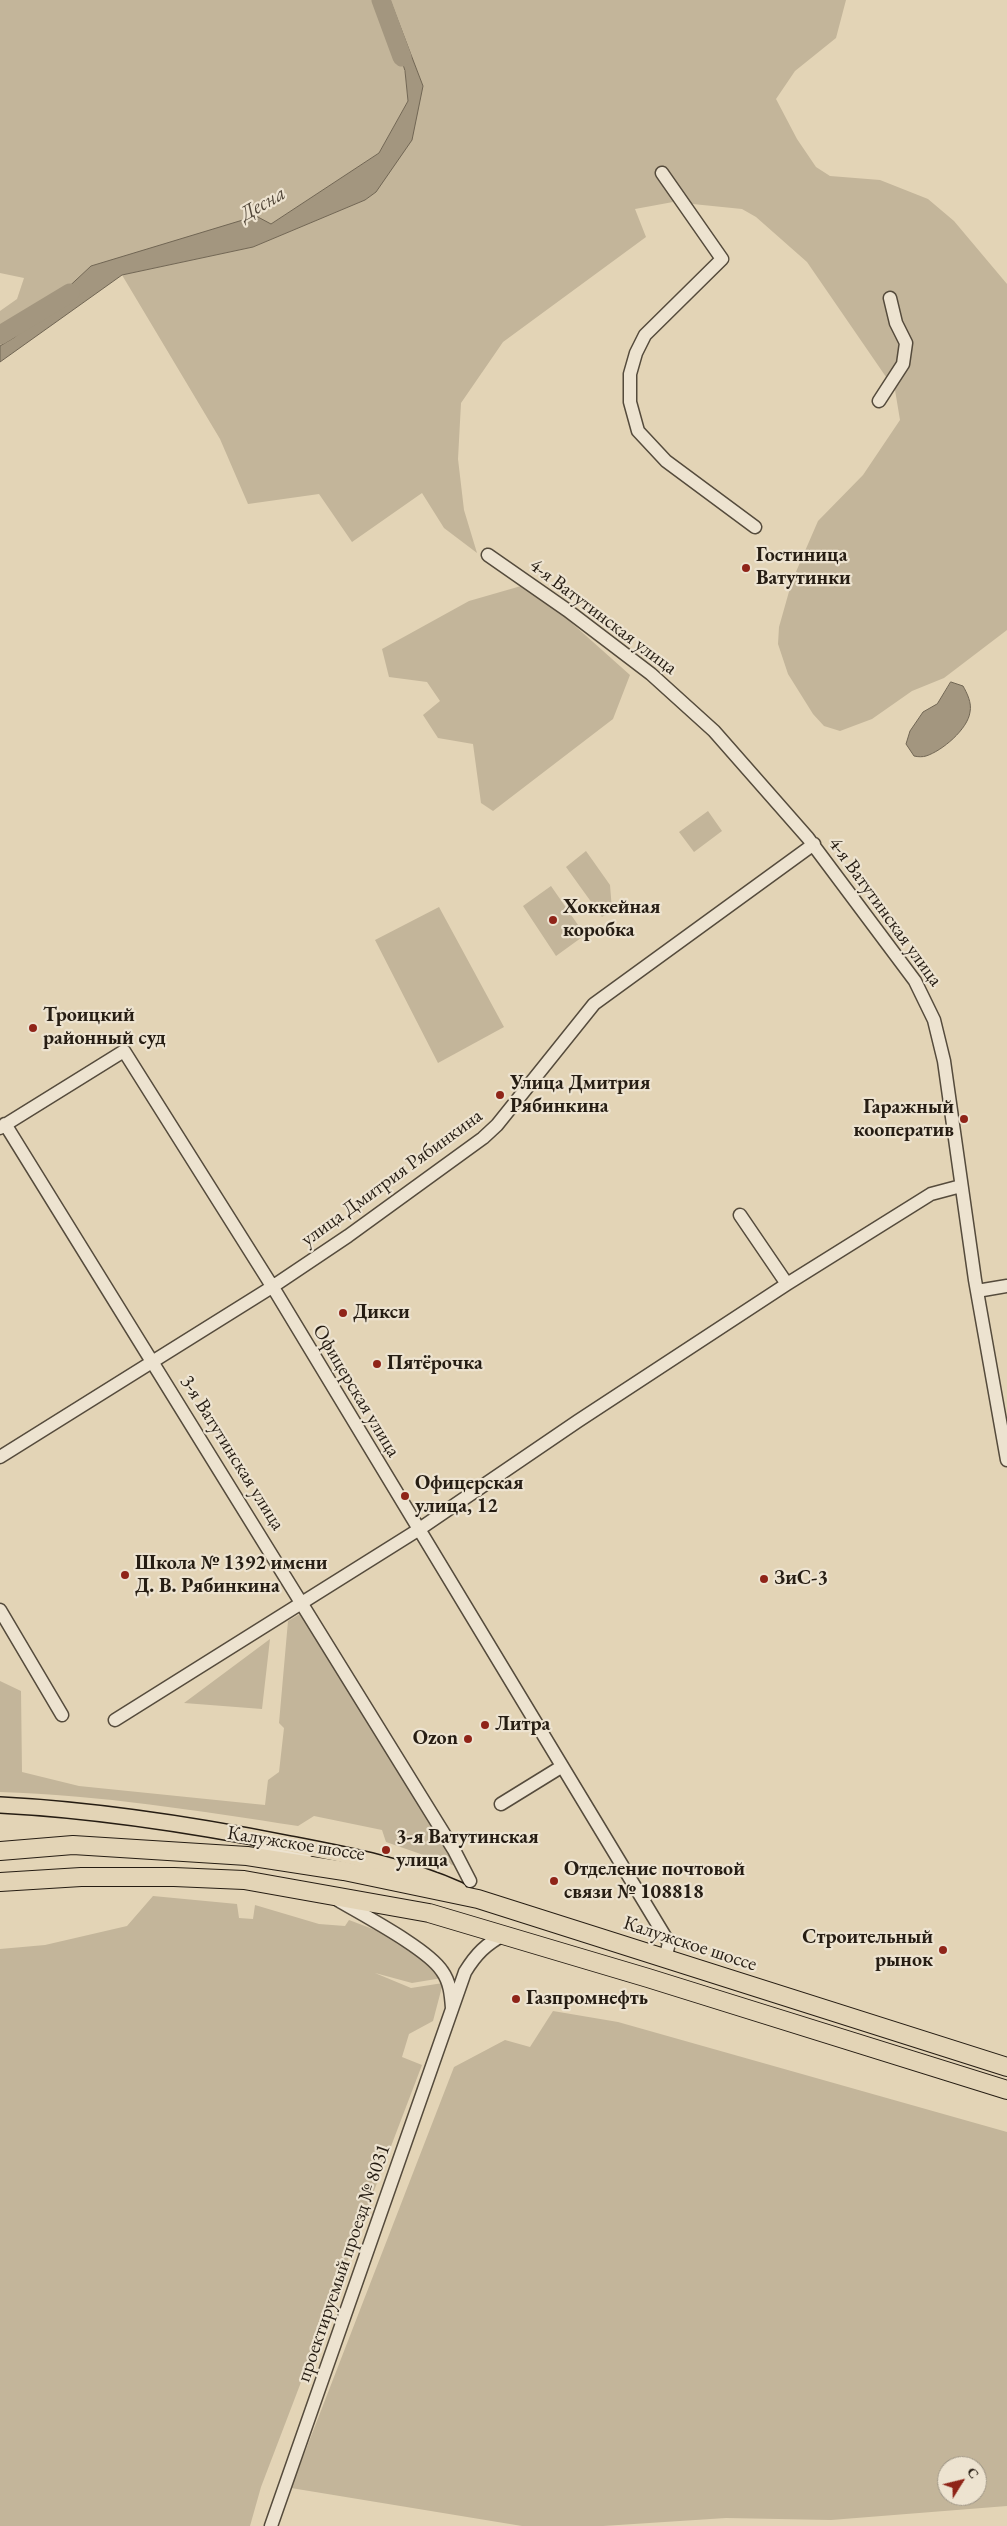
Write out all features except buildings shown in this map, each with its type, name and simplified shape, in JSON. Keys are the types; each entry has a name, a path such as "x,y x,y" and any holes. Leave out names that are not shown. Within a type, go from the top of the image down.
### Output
{"highway":[{"name":"Калужское шоссе","path":"0,1850 73,1845 193,1851 247,1856 344,1871 478,1899 1007,2067"},
{"path":"0,1882 81,1877 183,1877 244,1880 429,1913 505,1934 1007,2090"}],"main road":[{"path":"0,1805 92,1812 223,1830 329,1852 427,1876 478,1899"},
{"path":"0,1886 18,1881"}],"street":[{"path":"662,173 722,259 645,335 636,353 630,374 630,402 638,431 666,461 755,527"},
{"path":"879,401 902,364 906,343 896,323 890,298"},
{"name":"4-я Ватутинская улица","path":"488,555 574,616 683,701 714,731 814,844 902,960 926,1000 944,1061 977,1291 1007,1460"},
{"name":"улица Дмитрия Рябинкина","path":"0,1457 272,1287 348,1236 483,1138 497,1125 594,1004 814,844"},
{"name":"Офицерская улица","path":"3,1126 124,1051 272,1287 669,1944 665,1959"},
{"name":"3-я Ватутинская улица","path":"3,1126 154,1362 458,1855 470,1881"},
{"path":"115,1720 418,1530 578,1421 787,1284 930,1194 961,1186"},
{"path":"740,1215 787,1284"},
{"path":"977,1291 1007,1286"},
{"path":"0,1610 62,1714"},
{"path":"501,1804 561,1766"},
{"path":"193,1851 329,1852"},
{"name":"проектируемый проезд № 8031","path":"328,1895 384,1926 441,1969 448,1984 452,2012"},
{"name":"проектируемый проезд № 8031","path":"270,2526 465,1972 477,1953 488,1943 505,1934"}],"shaded area":[{"path":"0,0 382,0 405,72 408,101 379,153 271,224 91,266 15,337 0,346 0,311 17,299 24,278 0,273"},
{"path":"382,0 390,0 423,86 412,140 376,192 365,200 253,247 122,275 0,362 0,346 15,337 91,266 256,216 271,224 379,153 408,101 405,71"},
{"path":"390,0 846,0 836,38 795,71 776,99 797,139 816,167 830,176 880,180 928,199 954,221 1007,284 1007,630 944,678 912,691 872,719 840,731 824,726 813,714 788,674 778,644 779,627 792,581 818,521 863,475 900,420 895,390 807,262 756,217 742,209 673,202 635,209 646,237 503,342 461,403 458,459 464,510 477,553 444,528 422,493 352,542 319,494 248,504 220,439 122,275 253,247 365,200 376,192 423,86"},
{"path":"528,584 630,675 613,719 493,811 481,803 473,744 438,738 423,715 440,701 427,682 389,677 382,649 469,601"},
{"path":"951,682 963,686 969,698 970,712 965,725 953,739 939,749 925,756 914,756 906,744 910,731 923,712 937,704"},
{"path":"708,811 722,831 694,852 679,832"},
{"path":"586,851 610,885 612,910 602,917 566,867"},
{"name":"Хоккейная коробка","path":"551,886 585,935 556,956 523,906"},
{"path":"439,907 504,1027 438,1063 375,940"},
{"path":"303,1612 461,1868 386,1842 382,1830 314,1816 298,1826 112,1800 0,1792 0,1681 21,1691 22,1772 79,1786 265,1805 268,1780 279,1772 284,1728 279,1723 288,1621"},
{"path":"270,1639 262,1709 184,1703"},
{"path":"153,1896 237,1904 239,1918 253,1919 255,1905 319,1924 345,1926 349,1920 407,1942 442,1978 412,1983 375,1973 411,1988 443,1983 433,2021 409,2034 402,2057 422,2065 261,2487 250,2526 0,2526 0,1949 45,1945 127,1926"},
{"path":"553,2011 618,2022 1007,2132 1007,2506 831,2520 726,2518 603,2526 522,2526 291,2488 454,2067 505,2040 530,2047"}],"waterway":[{"name":"Десна","path":"381,0 402,57"},
{"name":"Десна","path":"0,335 70,293"}],"place":[{"name":"Гостиница Ватутинки","path":"746,568"},
{"name":"Хоккейная коробка","path":"553,920"},
{"name":"Троицкий районный суд","path":"33,1028"},
{"name":"Улица Дмитрия Рябинкина","path":"500,1095"},
{"name":"Гаражный кооператив","path":"964,1119"},
{"name":"Дикси","path":"343,1313"},
{"name":"Пятёрочка","path":"377,1364"},
{"name":"Офицерская улица, 12","path":"405,1496"},
{"name":"Школа № 1392 имени Д. В. Рябинкина","path":"125,1575"},
{"name":"ЗиС-3","path":"764,1579"},
{"name":"Литра","path":"485,1725"},
{"name":"Ozon","path":"468,1739"},
{"name":"3-я Ватутинская улица","path":"386,1850"},
{"name":"Отделение почтовой связи № 108818","path":"554,1881"},
{"name":"Строительный рынок","path":"943,1950"},
{"name":"Газпромнефть","path":"516,1999"}]}
